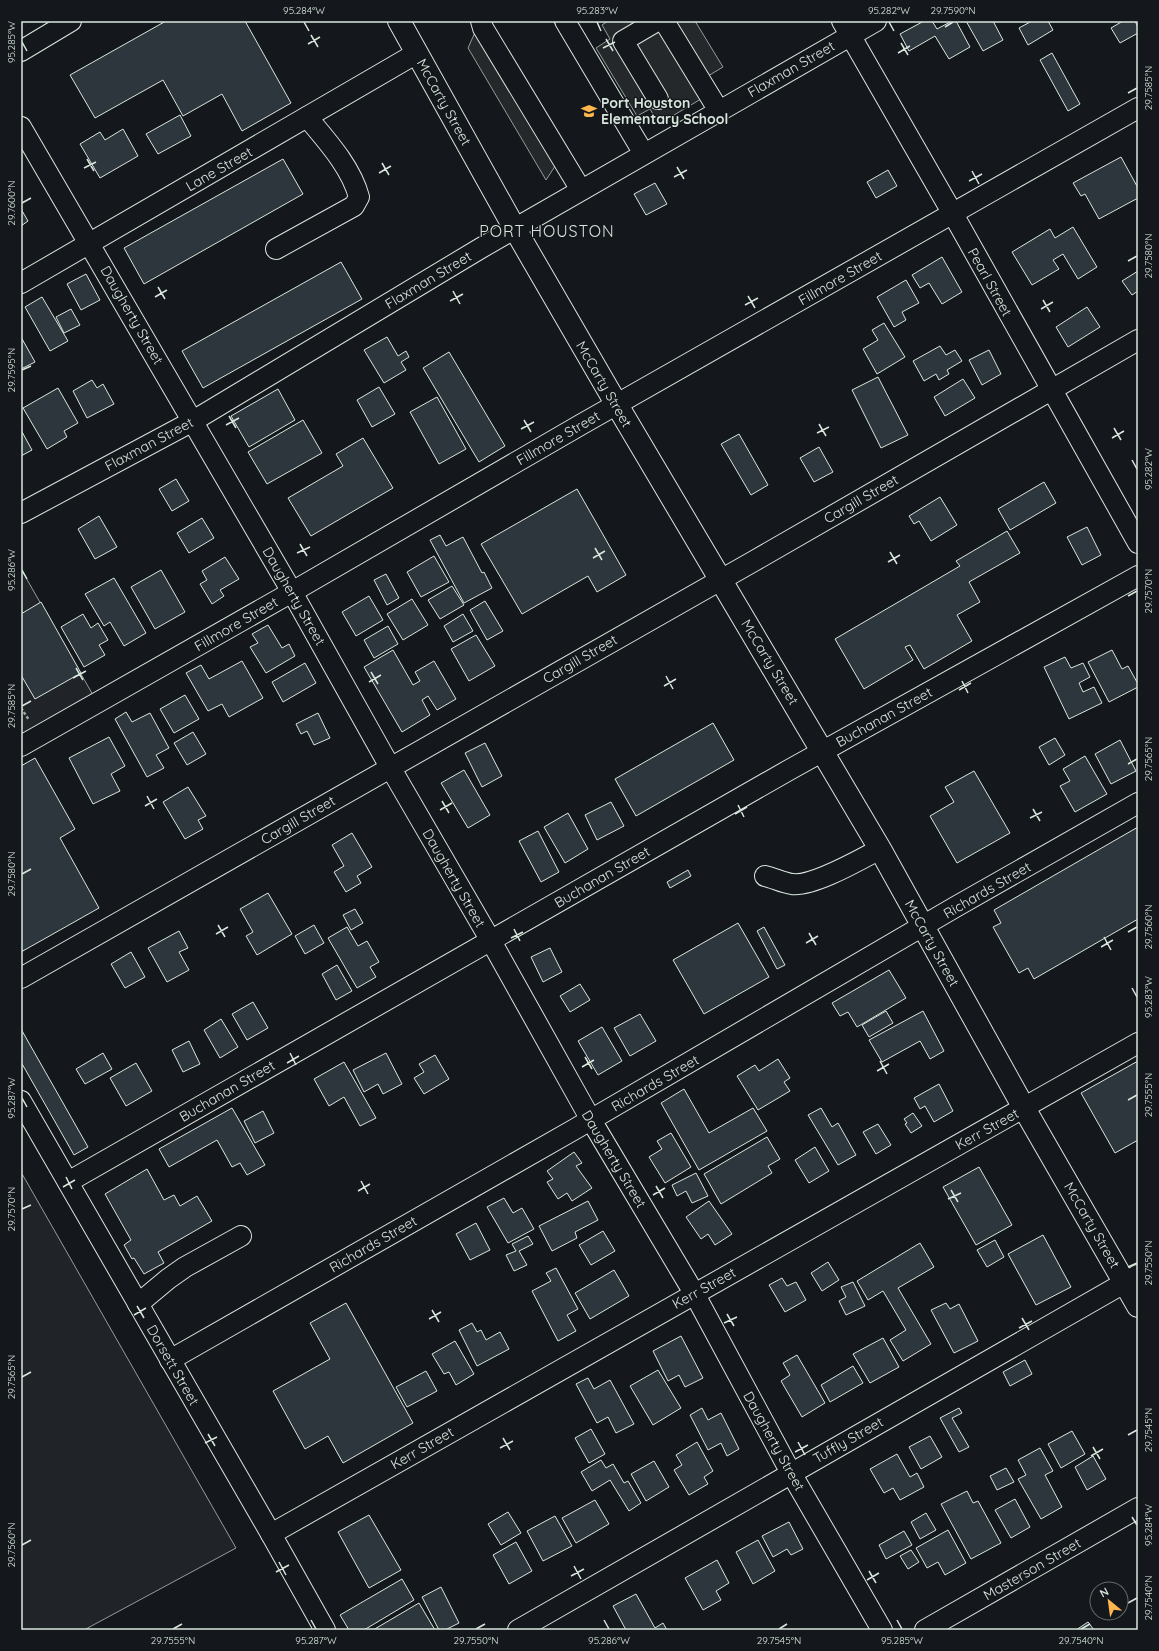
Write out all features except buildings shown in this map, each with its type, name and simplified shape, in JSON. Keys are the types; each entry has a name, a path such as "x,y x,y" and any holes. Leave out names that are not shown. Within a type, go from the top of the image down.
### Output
{"main road":[{"name":"McCarty Street","path":"399,21 515,229 617,405 880,848 1024,1108 1131,1278 1138,1306"}],"street":[{"path":"21,51 71,21"},
{"path":"481,21 483,28 581,190"},
{"path":"565,21 644,154"},
{"path":"658,21 623,41 658,99"},
{"path":"664,21 719,111"},
{"name":"Flaxman Street","path":"21,513 193,421 581,190 719,111 846,28 876,21"},
{"name":"Pearl Street","path":"846,28 953,214 1138,543"},
{"name":"Lane Street","path":"21,283 417,53"},
{"name":"Fillmore Street","path":"21,746 292,592 582,424 1138,108"},
{"path":"276,249 354,206 359,197 356,186 342,162 307,117"},
{"name":"Daugherty Street","path":"21,127 292,592 591,1120 694,1294 791,1473 882,1630"},
{"name":"Cargill Street","path":"21,978 721,580 1138,340"},
{"name":"Buchanan Street","path":"68,1182 823,751 1138,576"},
{"name":"Richards Street","path":"170,1360 591,1120 923,926 1138,803"},
{"path":"765,876 792,885 807,882 844,869 880,848"},
{"name":"Kerr Street","path":"271,1534 1138,1043"},
{"name":"Dorsett Street","path":"21,1101 325,1630"},
{"path":"138,1304 185,1267 241,1236"},
{"name":"Tuffly Street","path":"518,1630 1131,1278"},
{"name":"Masterson Street","path":"925,1630 1138,1508"}],"shaded area":[{"path":"480,21 561,157 546,180 468,48"},
{"path":"608,21 695,21 723,67 708,76 716,90 659,124 650,109 637,116 596,48 610,39 602,25"},
{"path":"21,569 93,695 21,735"},
{"path":"21,1172 236,1548 84,1630 21,1630"}],"place":[{"name":"Port Houston Elementary School","path":"589,111"}],"district":[{"name":"PORT HOUSTON","path":"547,231"}]}
